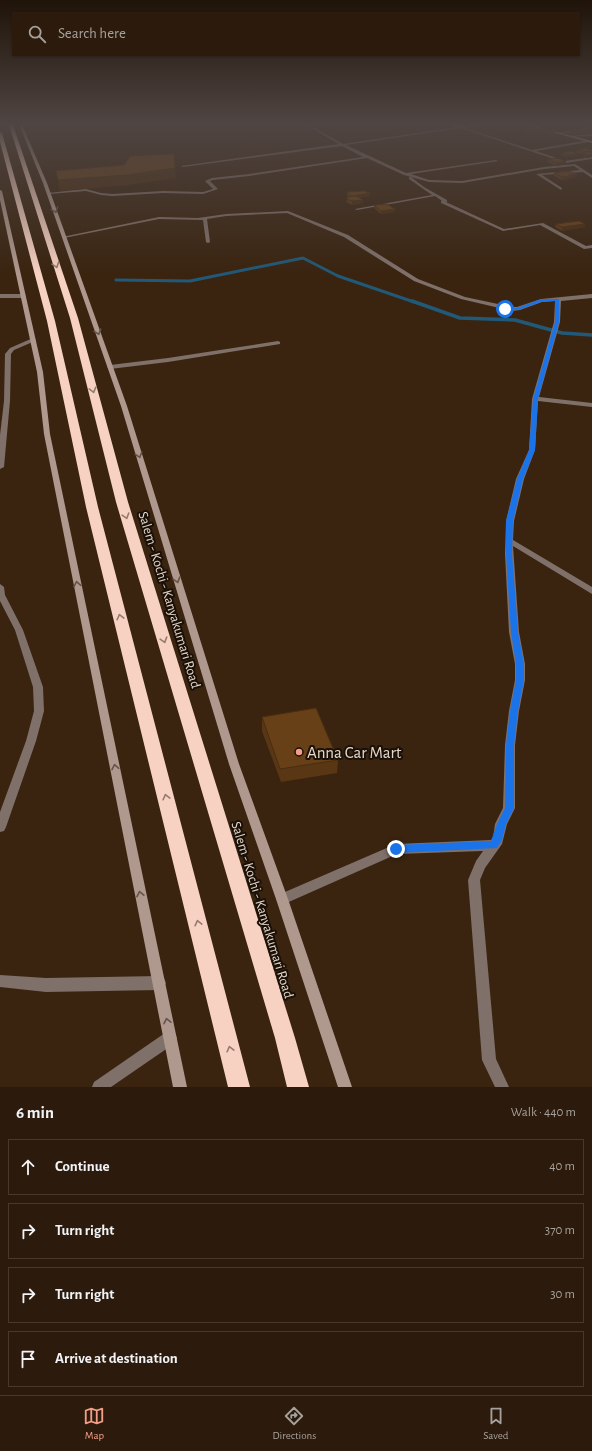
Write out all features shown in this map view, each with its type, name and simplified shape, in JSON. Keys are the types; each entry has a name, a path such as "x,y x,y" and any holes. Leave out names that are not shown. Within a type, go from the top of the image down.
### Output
{"highway":[{"path":"11,173 51,321 92,508 239,1087"},
{"name":"Salem - Kochi - Kanyakumari Road","path":"27,173 74,318 122,502 285,1038 298,1087"}],"street":[{"path":"40,173 49,193 124,406 234,764 282,899 345,1087"},
{"path":"49,193 86,190 112,195 163,192 203,193 216,189 207,181 212,179 264,173"},
{"path":"402,173 429,181 453,182 476,180 517,173"},
{"path":"405,174 413,173"},
{"path":"558,173 538,174 561,190"},
{"path":"405,174 446,201 442,202 503,230 541,224 586,248 592,246"},
{"path":"0,191 40,372 47,434 180,1087"},
{"path":"357,209 436,195"},
{"path":"64,237 159,218 205,218 226,215 292,212 346,236 416,280 463,298 518,309 541,300 558,300 592,296"},
{"path":"205,218 208,242"},
{"path":"0,296 23,296"},
{"path":"502,1087 489,1060 474,880 480,865 498,840 501,824 509,808 510,745 514,711 520,680 519,651 514,632 510,521 520,479 532,450 536,399 557,322 558,300"},
{"path":"0,467 8,401 8,354 12,349 33,340"},
{"path":"110,367 168,360 278,343"},
{"path":"0,364 8,362"},
{"path":"536,399 592,405"},
{"path":"510,541 592,591"},
{"path":"0,587 1,595 19,630 38,687 39,711 31,741 0,827"},
{"path":"282,899 396,849 494,845"},
{"path":"0,981 46,985 159,983"},
{"path":"99,1087 170,1038"}],"building":[{"path":"56,173 143,173 127,175 58,180"},
{"path":"554,173 577,174 568,174 570,176 563,177"},
{"path":"364,191 370,193 352,196 347,192"},
{"path":"356,196 363,200 352,201 347,199 347,197"},
{"path":"387,204 395,209 381,211 374,205"},
{"path":"579,221 585,224 562,227 556,224"},
{"name":"Anna Car Mart","path":"316,708 338,760 280,769 262,717"}],"waterway":[{"path":"116,280 190,281 303,258 338,276 414,302"},
{"path":"412,301 460,318 515,320 562,333 592,335"}],"place":[{"name":"Anna Car Mart","path":"299,752"}],"route":[{"path":"396,849 494,845 498,840 501,824 509,808 510,745 514,711 520,680 519,651 514,632 509,554 510,521 520,479 532,450 536,399 557,322 558,300 541,300 518,309 505,309"}]}
